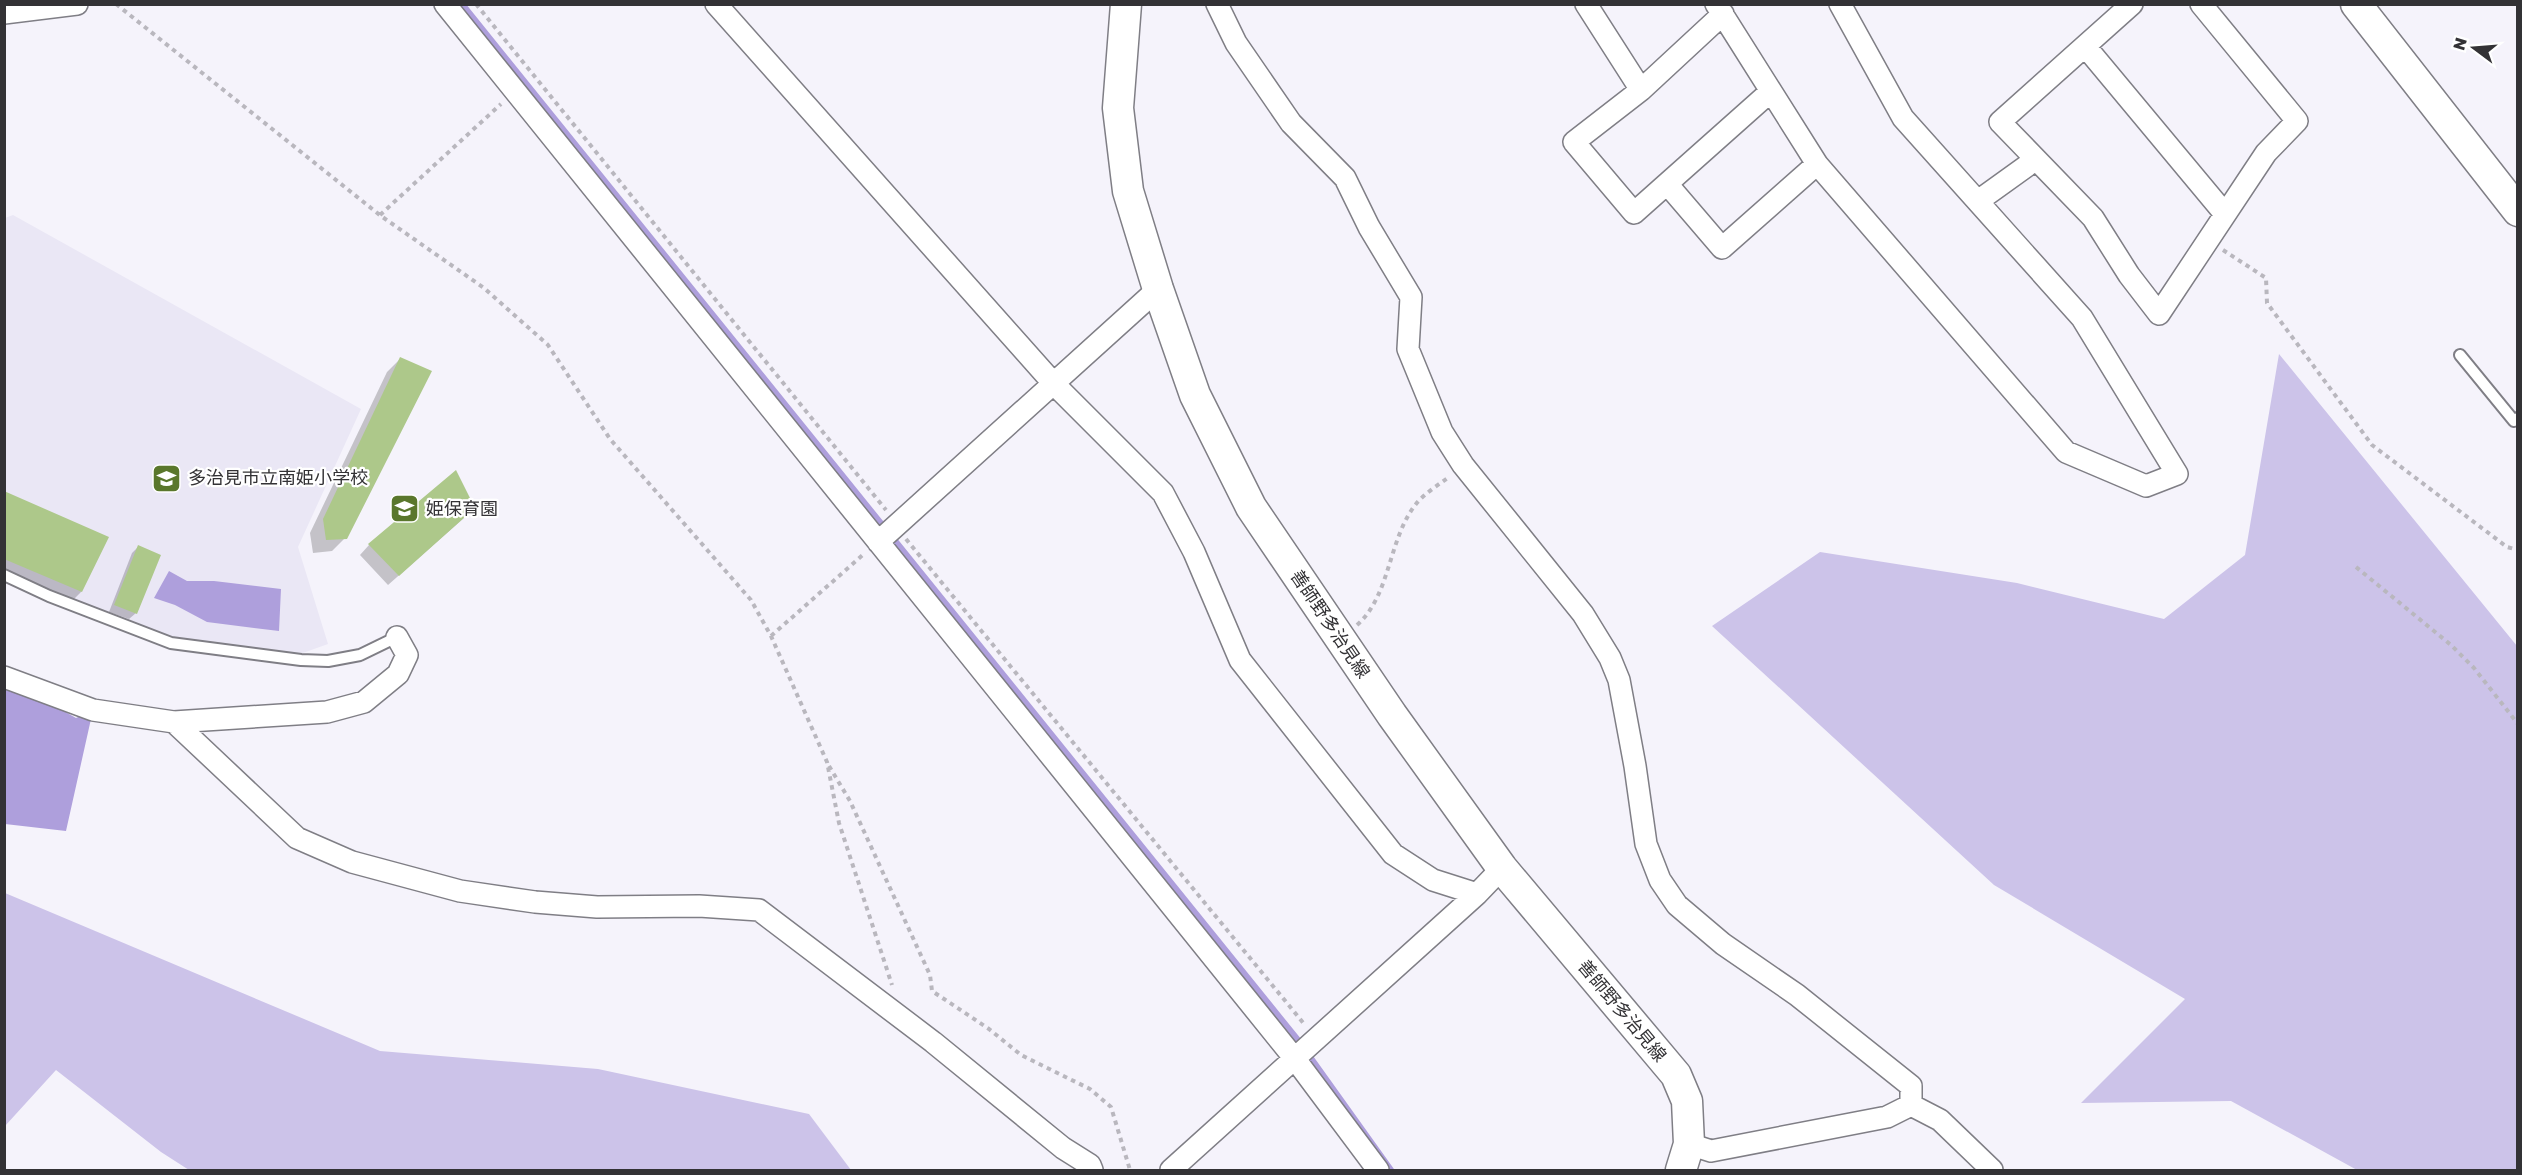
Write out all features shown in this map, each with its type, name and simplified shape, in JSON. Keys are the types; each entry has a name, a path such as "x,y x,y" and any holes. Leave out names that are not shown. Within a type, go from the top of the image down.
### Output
{"main road":[{"name":"善師野多治見線","path":"1126,4 1118,108 1128,191 1158,289 1196,396 1251,507 1341,640 1502,868 1676,1075 1687,1101 1685,1157"},
{"path":"2356,4 2517,212"}],"street":[{"path":"4,13 77,4"},
{"path":"445,4 1296,1058 1378,1170"},
{"path":"716,4 1054,384 1163,493 1194,552 1240,660 1393,854 1433,880 1477,894"},
{"path":"1217,4 1236,43 1291,123 1345,178 1369,227 1411,297 1408,349 1442,432 1463,465 1583,614 1610,658 1619,680 1646,844 1660,880 1677,905 1723,944 1797,995 1911,1086 1911,1105"},
{"path":"1586,4 1641,90"},
{"path":"1770,92 1634,213 1574,142 1641,90 1719,9 1817,164 2066,452 2146,486 2176,474 2082,318 1903,118 1840,4"},
{"path":"2132,4 2000,122 2093,218 2129,275 2159,314 2266,153 2297,121 2201,4"},
{"path":"2085,46 2225,214"},
{"path":"1978,201 2035,160"},
{"path":"1668,185 1722,248 1817,164"},
{"path":"878,542 1158,289"},
{"path":"4,677 93,710 174,722 327,712 364,702 398,674 407,655 397,637"},
{"path":"174,722 297,838 352,862 460,891 535,902 597,907 699,906 759,910 942,1049 1064,1148 1089,1165 1092,1170"},
{"path":"1171,1170 1477,894 1502,868"},
{"path":"1685,1157 1887,1118 1911,1105"},
{"path":"1911,1105 1940,1120 1992,1170"}],"lane":[{"path":"2460,355 2516,422"},
{"path":"4,575 49,596 171,643 328,662 360,655 397,637"}],"path":[{"path":"116,4 380,215 484,288 548,345 610,439 751,600 771,636 827,762 850,801 930,975 932,991 989,1029 1021,1055 1090,1089 1104,1101 1110,1107 1130,1170"},
{"path":"476,4 896,525 1316,1040"},
{"path":"380,215 515,91"},
{"path":"2208,240 2266,278 2267,303 2372,445 2507,547 2517,550"},
{"path":"1341,640 1363,620 1378,594 1402,527 1416,503 1463,465"},
{"path":"771,636 878,542"},
{"path":"2356,567 2451,645 2474,668 2517,724"},
{"path":"827,762 838,823 898,1006 896,1016"}],"shaded area":[{"name":"多治見市立南姫小学校","path":"13,215 361,409 298,547 328,644 300,654 124,630 5,575 5,218"},
{"path":"2279,354 2517,646 2517,1170 2357,1170 2231,1101 2081,1103 2185,999 1994,885 1712,626 1820,552 2017,583 2164,619 2245,555"},
{"path":"169,571 187,581 214,581 281,589 279,631 207,622 175,605 154,598"},
{"path":"4,677 76,718 93,710 66,831 5,824"},
{"path":"5,893 380,1051 598,1069 809,1114 851,1170 189,1170 161,1152 56,1070 5,1126"}],"building":[{"path":"400,357 432,371 347,539 326,540 323,519"},
{"path":"456,470 475,508 399,576 368,544"},
{"path":"4,491 109,537 82,592 4,559"},
{"path":"138,545 161,555 137,614 114,605"}],"waterway":[{"path":"462,4 1302,1045"},
{"path":"1308,1054 1391,1170"}],"place":[{"name":"多治見市立南姫小学校","path":"167,478"},
{"name":"姫保育園","path":"405,509"}]}
